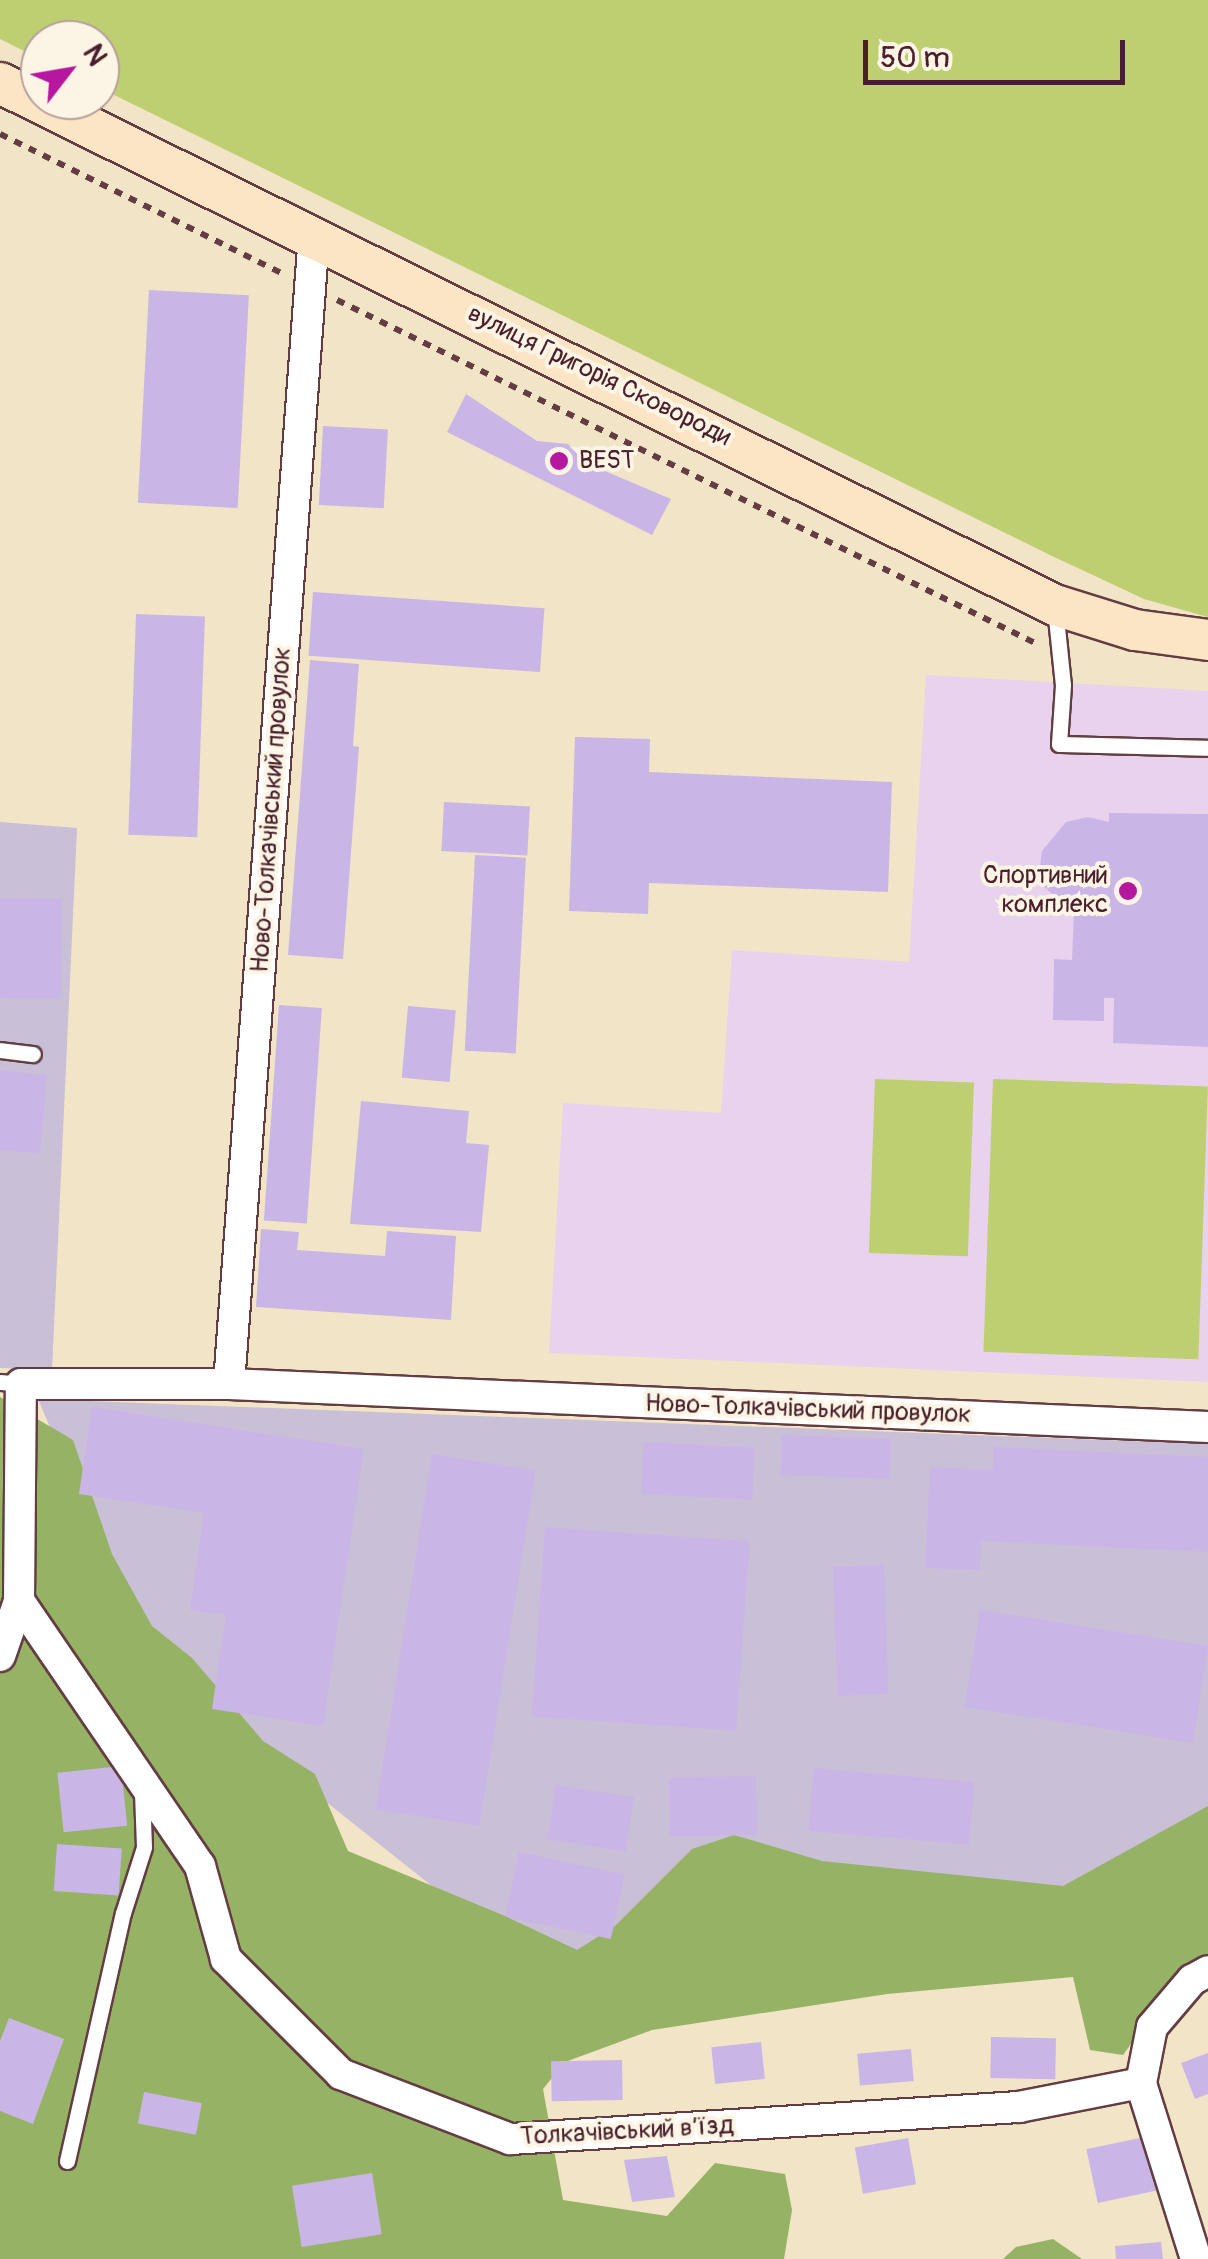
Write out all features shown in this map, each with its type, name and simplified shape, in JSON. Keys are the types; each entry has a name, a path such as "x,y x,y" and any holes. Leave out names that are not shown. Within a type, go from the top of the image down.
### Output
{"street":[{"name":"вулиця Григорія Сковороди","path":"0,83 1055,604 1136,630 1208,640"},
{"name":"Ново-Толкачівський провулок","path":"229,1384 314,236"},
{"name":"Ново-Толкачівський провулок","path":"10,1382 229,1384 1208,1427"},
{"path":"0,1656 18,1601 10,1382"},
{"name":"Толкачівський в’їзд","path":"18,1601 200,1866 226,1959 340,2074 510,2139 1019,2107 1141,2083"},
{"path":"1196,2259 1141,2083 1152,2027 1192,1980 1208,1971"}],"lane":[{"path":"1055,604 1062,650 1059,744 1208,748"},
{"path":"0,1050 33,1054"},
{"path":"67,2161 123,1913 144,1847 142,1778"}],"path":[{"path":"0,134 1018,638 1062,650"}],"shaded area":[{"path":"926,675 1208,691 1208,1382 549,1353 563,1103 721,1113 732,950 909,962"},
{"path":"0,822 77,828 52,1370 0,1368"},
{"path":"38,1399 1208,1444 1208,1882 539,1971 150,1662"}],"green space":[{"path":"0,0 1208,0 1208,617 1144,599 1050,555 120,98 120,20 20,20 20,49 0,39"},
{"path":"875,1079 974,1082 968,1256 869,1253"},
{"path":"993,1079 1208,1087 1198,1359 983,1352"},
{"path":"0,1397 73,1440 112,1554 152,1626 192,1658 263,1741 315,1774 348,1851 577,1950 615,1926 692,1849 734,1835 822,1861 1063,1886 1208,1806 1208,1974 1157,2008 1123,2055 1090,2050 1073,1977 887,1994 652,2030 565,2062 543,2089 563,2200 667,2216 715,2163 785,2174 792,2210 784,2259 0,2259"},
{"path":"1053,2239 1082,2259 1003,2259 1016,2247"}],"building":[{"path":"149,290 249,295 238,508 138,503"},
{"path":"466,394 537,441 568,444 586,463 671,499 652,535 447,432"},
{"path":"323,426 388,429 384,508 319,505"},
{"path":"313,592 544,608 540,672 309,656"},
{"path":"136,614 205,616 197,837 128,835"},
{"path":"310,660 359,664 353,746 359,747 343,959 288,955"},
{"path":"575,737 650,739 649,772 892,782 888,892 649,883 648,914 569,911"},
{"path":"444,802 530,807 527,855 441,851"},
{"name":"Спортивний комплекс","path":"1109,813 1208,814 1208,1047 1113,1043 1114,998 1104,998 1104,1021 1053,1020 1054,959 1072,960 1074,911 1045,888 1040,866 1042,851 1066,822 1088,817 1109,822"},
{"path":"475,855 526,858 516,1053 465,1051"},
{"path":"0,898 62,899 60,999 0,998"},
{"path":"279,1005 322,1008 307,1223 264,1220"},
{"path":"408,1006 456,1010 450,1082 402,1078"},
{"path":"0,1070 47,1075 40,1153 0,1150"},
{"path":"361,1101 469,1111 466,1143 489,1145 481,1232 350,1224"},
{"path":"261,1229 299,1232 297,1250 385,1256 387,1231 456,1236 451,1320 256,1307"},
{"path":"92,1407 364,1449 323,1726 212,1709 226,1615 190,1610 204,1513 79,1494"},
{"path":"782,1435 891,1439 890,1479 781,1475"},
{"path":"644,1442 755,1448 752,1500 641,1494"},
{"path":"994,1447 1208,1457 1208,1552 981,1541 980,1570 925,1568 930,1467 993,1470"},
{"path":"432,1454 536,1470 479,1826 376,1810"},
{"path":"545,1527 750,1541 736,1731 532,1717"},
{"path":"884,1565 889,1694 838,1696 833,1567"},
{"path":"980,1610 1208,1646 1193,1743 965,1707"},
{"path":"121,1766 127,1826 64,1832 57,1773"},
{"path":"814,1768 974,1782 969,1845 809,1831"},
{"path":"756,1776 757,1835 670,1837 669,1778"},
{"path":"556,1785 634,1797 625,1852 547,1839"},
{"path":"57,1844 122,1849 119,1895 54,1891"},
{"path":"519,1852 625,1874 611,1939 505,1917"},
{"path":"9,2018 64,2039 33,2124 0,2111 0,2041"},
{"path":"991,2037 1056,2038 1055,2079 990,2078"},
{"path":"761,2042 765,2079 715,2084 711,2047"},
{"path":"911,2049 914,2081 860,2086 857,2054"},
{"path":"1208,2053 1208,2094 1195,2099 1181,2063"},
{"path":"622,2060 623,2100 552,2101 551,2061"},
{"path":"144,2092 202,2103 196,2135 138,2123"},
{"path":"1149,2136 1160,2190 1098,2203 1086,2149"},
{"path":"908,2138 916,2184 863,2194 855,2147"},
{"path":"667,2156 675,2197 632,2202 624,2160"},
{"path":"372,2173 382,2234 302,2247 292,2186"},
{"path":"1161,2242 1163,2259 1116,2259 1115,2246"}],"place":[{"name":"BEST","path":"559,461"},
{"name":"Спортивний комплекс","path":"1128,891"}]}
